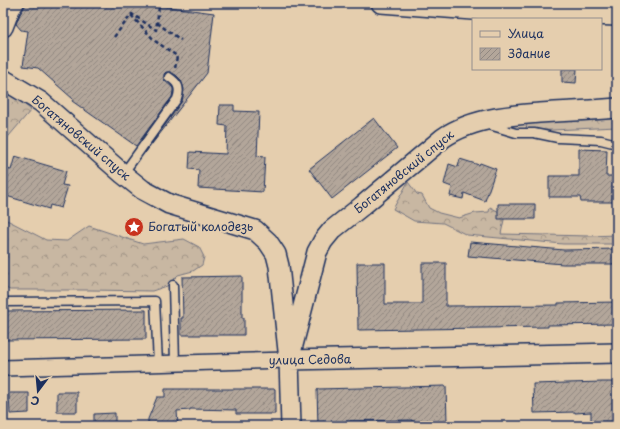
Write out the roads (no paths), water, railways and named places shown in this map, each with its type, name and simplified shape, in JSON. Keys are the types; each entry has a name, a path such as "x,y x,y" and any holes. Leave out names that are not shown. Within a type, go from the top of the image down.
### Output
{"street":[{"path":"3,27 14,3"},
{"path":"381,3 486,11 617,16"},
{"name":"Богатяновский спуск","path":"3,78 41,102 143,190 169,204 255,230 268,242 276,254 279,266 289,360 291,426"},
{"name":"Богатяновский спуск","path":"289,360 317,252 323,241 332,230 442,138 451,132 478,122 525,114 617,108"},
{"name":"улица Седова","path":"3,368 617,353"}],"lane":[{"path":"123,174 177,99 179,90 178,85 171,79"},
{"path":"478,122 516,134 534,133 558,138 601,140 617,144"},
{"path":"173,285 175,363"},
{"path":"3,302 155,302 158,364"}],"place":[{"name":"Богатый колодезь","path":"134,227"}]}
